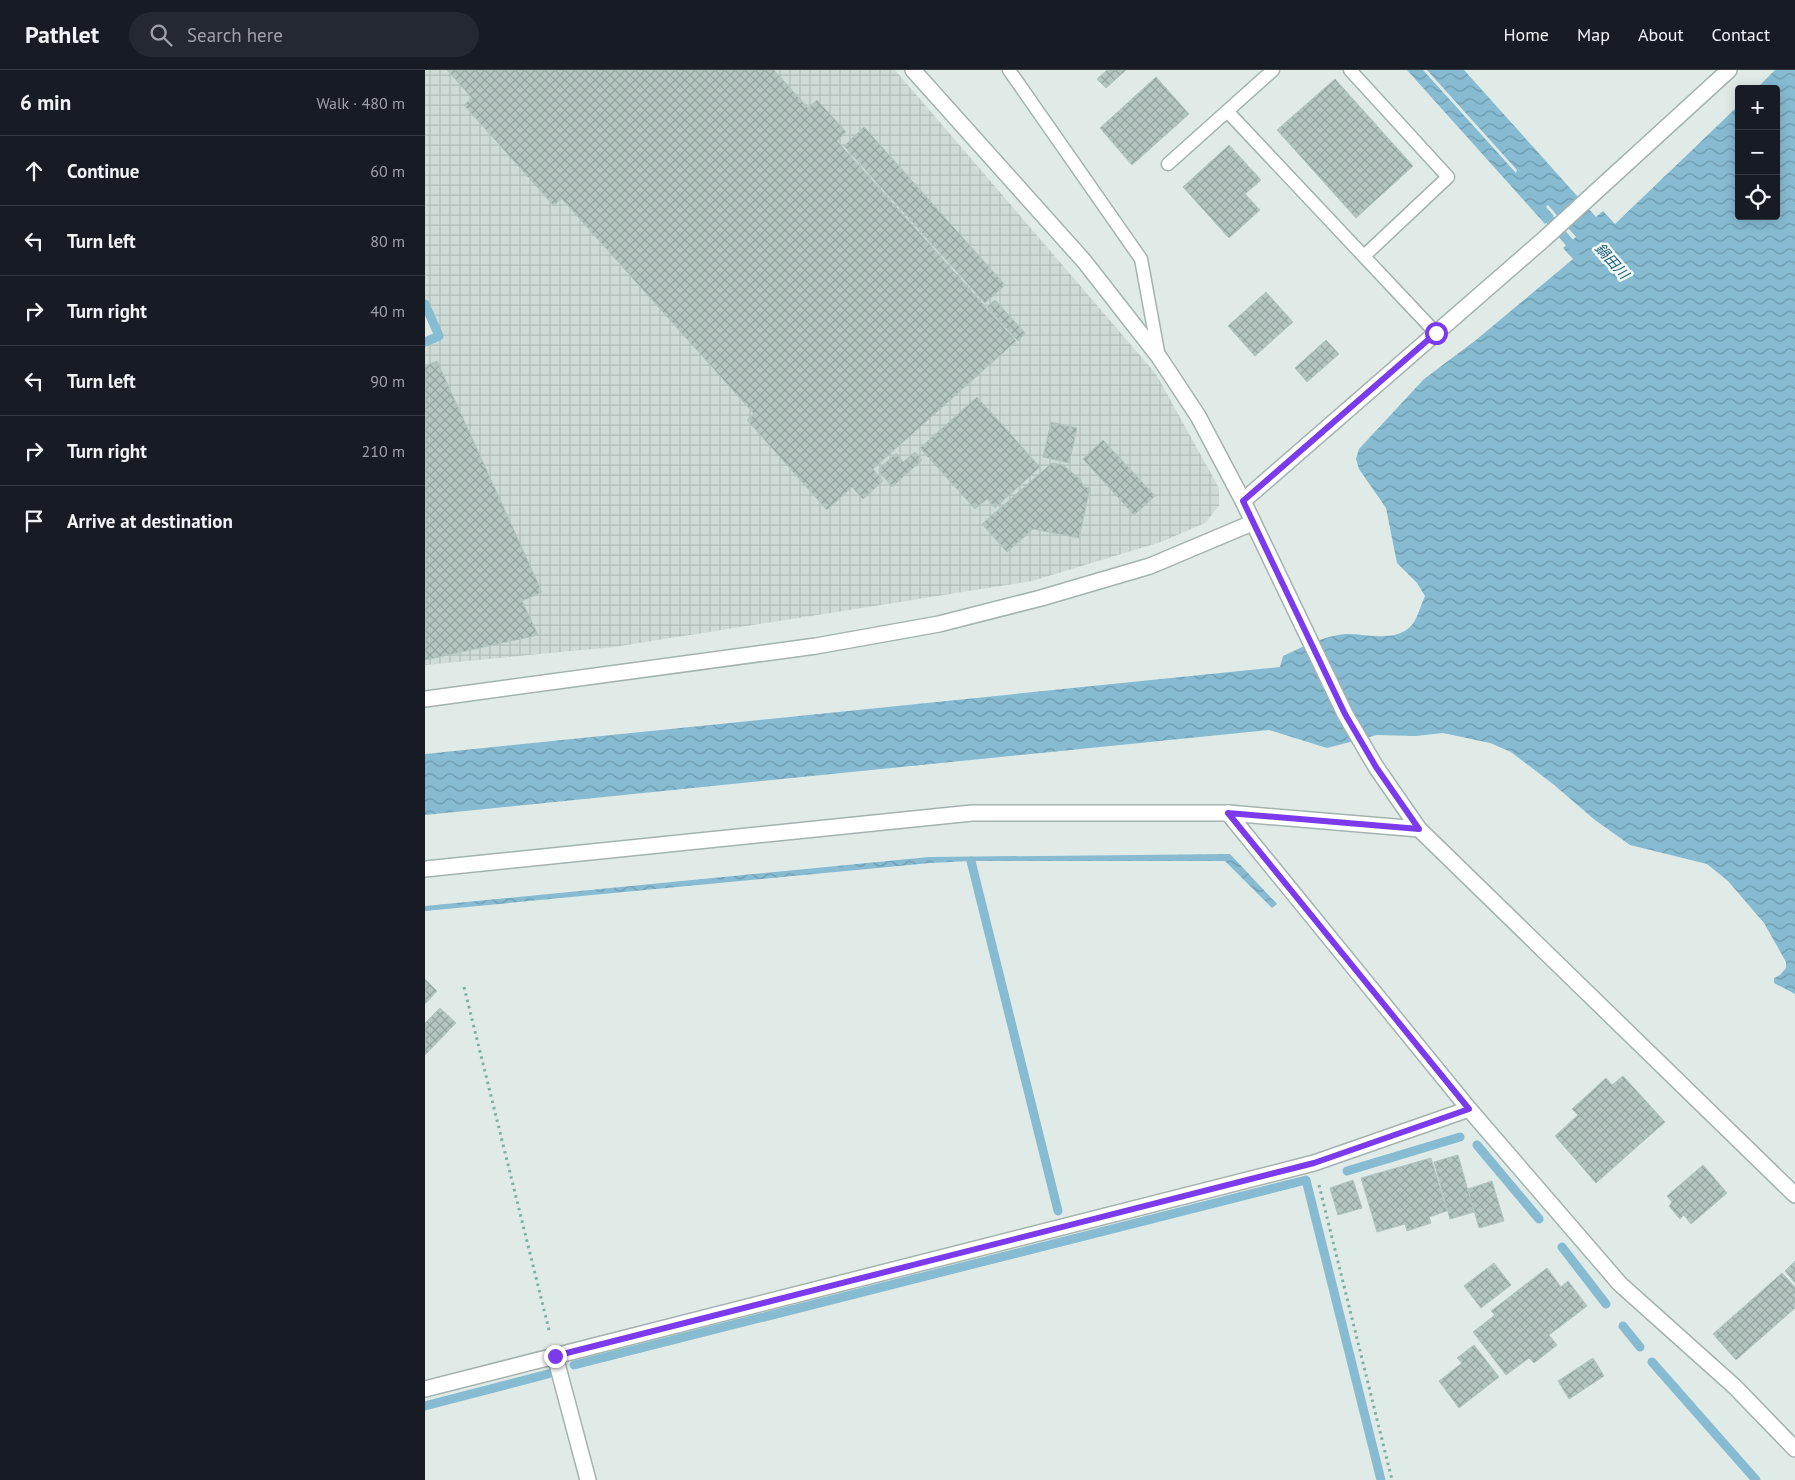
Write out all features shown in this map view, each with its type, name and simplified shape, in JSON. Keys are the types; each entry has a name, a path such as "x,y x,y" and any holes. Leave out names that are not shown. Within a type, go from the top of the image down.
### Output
{"street":[{"path":"913,70 1084,261 1159,357 1197,416 1243,501 1345,714 1376,767 1419,829 1795,1195"},
{"path":"1243,501 1543,240 1602,184 1729,70"},
{"path":"425,699 816,646 939,624 1041,598 1149,566 1253,523"},
{"path":"425,869 972,813 1228,813 1419,829"},
{"path":"1228,813 1469,1109 1620,1284 1735,1387 1795,1449"},
{"path":"425,1389 1314,1163 1469,1109"},
{"path":"555,1356 588,1480"}],"lane":[{"path":"1009,70 1141,259 1159,357"},
{"path":"1168,164 1273,70"},
{"path":"1350,70 1448,177 1364,256"},
{"path":"1227,111 1436,333"}],"path":[{"path":"465,987 555,1356"},
{"path":"1314,1163 1392,1480"}],"shaded area":[{"path":"425,70 895,70 1156,374 1219,488 1219,506 1205,523 1161,542 1032,581 614,647 425,665 425,342 439,336 425,304"}],"water":[{"name":"鍋田川","path":"1407,70 1423,70 1516,173 1517,170 1427,70 1464,70 1596,217 1603,211 1615,224 1735,109 1735,220 1780,220 1780,85 1760,85 1775,70 1795,70 1795,994 1774,983 1774,978 1780,975 1786,968 1786,962 1764,923 1728,881 1707,864 1630,845 1595,820 1553,784 1511,752 1490,743 1443,733 1416,736 1377,735 1327,748 1269,730 425,815 425,754 1280,667 1283,656 1329,637 1345,634 1387,636 1403,632 1410,627 1417,617 1425,596 1417,583 1397,563 1386,508 1359,469 1356,459 1359,449 1424,379 1476,340 1573,259 1563,248 1576,237 1548,205 1546,207 1554,216 1545,224"},
{"path":"1230,854 1277,904 1272,908 1225,861 971,861 930,863 425,911 425,906 929,857"}],"building":[{"path":"447,70 774,70 808,108 817,100 846,132 837,141 1016,341 873,469 883,481 863,499 852,487 827,510 747,420 754,414 561,198 554,206 464,105 472,98"},
{"path":"1107,70 1126,70 1106,88 1097,79"},
{"path":"1156,77 1189,114 1132,165 1100,128"},
{"path":"1335,79 1413,166 1356,218 1277,130"},
{"path":"864,127 1005,285 985,303 844,146"},
{"path":"1229,145 1261,180 1245,194 1260,210 1229,238 1183,187"},
{"path":"1266,292 1293,322 1255,356 1228,326"},
{"path":"995,300 1025,333 1018,341 987,307"},
{"path":"1326,340 1339,354 1307,382 1295,368"},
{"path":"437,361 542,592 522,601 538,635 425,660 425,366"},
{"path":"977,397 1040,467 995,508 987,499 975,509 920,448"},
{"path":"1051,422 1077,428 1069,463 1043,457"},
{"path":"1103,440 1155,496 1134,515 1083,459"},
{"path":"915,452 922,460 892,487 878,470 896,453 903,462"},
{"path":"1052,463 1063,465 1080,479 1084,487 1090,488 1079,538 1033,529 1007,552 982,524"},
{"path":"425,979 437,991 425,1004"},
{"path":"440,1008 456,1023 425,1055 425,1023"},
{"path":"1623,1076 1665,1122 1596,1183 1555,1136 1578,1115 1572,1109 1606,1078 1612,1085"},
{"path":"1458,1155 1474,1212 1450,1219 1434,1162"},
{"path":"1431,1158 1447,1211 1429,1217 1431,1223 1407,1231 1405,1224 1377,1232 1361,1178"},
{"path":"1703,1165 1727,1193 1691,1224 1684,1215 1680,1219 1669,1206 1672,1202 1667,1196"},
{"path":"1353,1180 1362,1208 1338,1215 1330,1188"},
{"path":"1492,1181 1504,1221 1479,1228 1468,1189"},
{"path":"1795,1261 1795,1283 1785,1271"},
{"path":"1494,1263 1511,1285 1481,1308 1464,1286"},
{"path":"1547,1268 1561,1287 1568,1281 1587,1306 1549,1335 1557,1345 1534,1363 1529,1358 1506,1375 1473,1332 1495,1315 1491,1311"},
{"path":"1782,1273 1795,1287 1795,1308 1736,1360 1713,1334"},
{"path":"1474,1345 1499,1377 1459,1408 1439,1381 1462,1363 1457,1358"},
{"path":"1593,1358 1604,1376 1569,1399 1558,1381"}],"waterway":[{"path":"1542,211 1576,250"},
{"path":"425,304 439,336 425,342"},
{"path":"971,861 1058,1211"},
{"path":"1347,1171 1460,1137"},
{"path":"1477,1145 1539,1219"},
{"path":"574,1365 1306,1180 1381,1480"},
{"path":"1562,1247 1606,1304"},
{"path":"1623,1326 1640,1347"},
{"path":"1652,1362 1756,1480"},
{"path":"425,1406 548,1374"}],"route":[{"path":"555,1356 1314,1163 1469,1109 1228,813 1419,829 1376,767 1345,714 1243,501 1436,333"}]}
